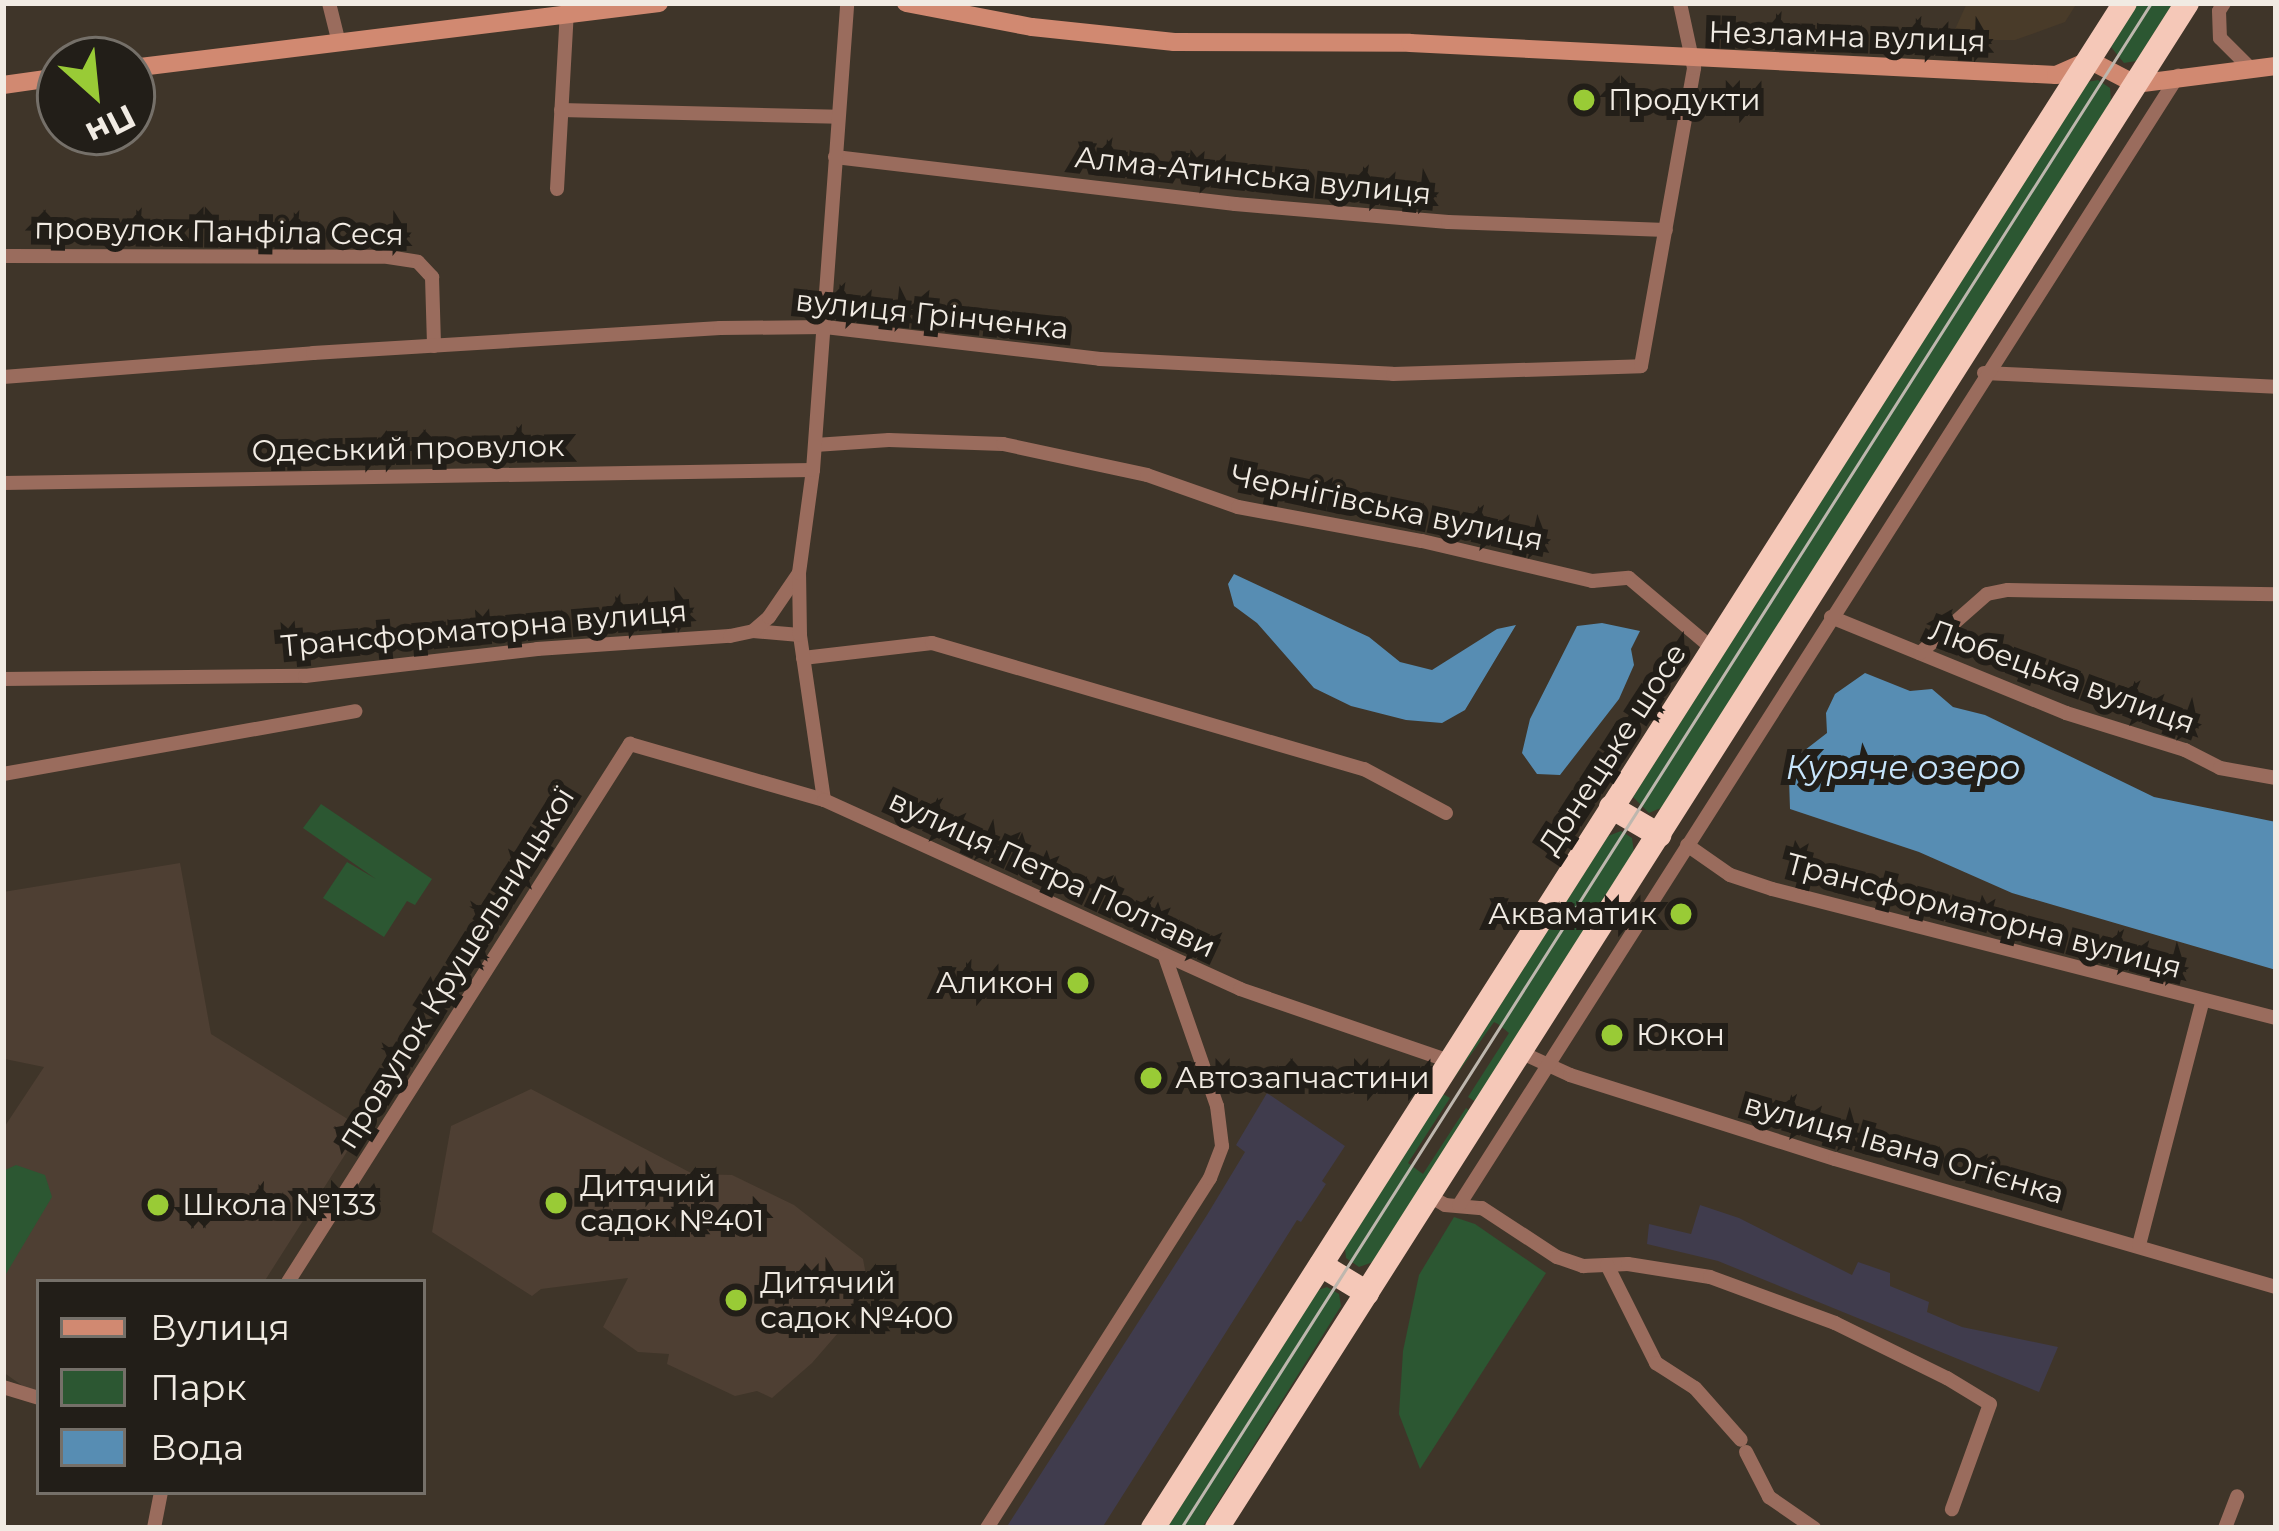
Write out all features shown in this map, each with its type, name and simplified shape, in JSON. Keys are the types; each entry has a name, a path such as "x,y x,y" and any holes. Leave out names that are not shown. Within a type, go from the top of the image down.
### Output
{"highway":[{"name":"Донецьке шосе","path":"1153,1528 2125,3"},
{"path":"1217,1528 2187,3"},
{"path":"1611,807 1659,835"},
{"path":"1321,1265 1367,1293"}],"street":[{"path":"329,3 338,40"},
{"path":"156,65 659,3"},
{"path":"824,800 800,635 799,573 813,470 847,3"},
{"name":"Незламна вулиця","path":"906,3 1032,27 1174,42 1410,44 2056,75 2089,60"},
{"path":"1666,230 1694,61 1680,3"},
{"path":"2224,3 2219,11 2221,38 2248,66"},
{"path":"557,189 567,12"},
{"path":"2089,60 2135,84 2276,66"},
{"path":"1459,1205 1550,1068 1618,950 1984,373 2178,76"},
{"path":"3,85 36,80"},
{"path":"561,110 838,117"},
{"name":"Алма-Атинська вулиця","path":"836,157 1258,206 1448,222 1666,230"},
{"name":"вулиця Грінченка","path":"3,377 434,346 825,327 1100,359 1393,374 1642,366 1666,230"},
{"name":"провулок Панфіла Сеся","path":"3,256 388,257 418,262 432,278 434,346"},
{"path":"1984,373 2276,387"},
{"name":"Чернігівська вулиця","path":"815,445 889,440 1003,444 1147,475 1238,507 1403,537 1592,581 1629,578 1713,649"},
{"name":"Одеський провулок","path":"3,483 813,470"},
{"path":"753,631 799,573"},
{"path":"1920,653 1987,594 2008,590 2276,594"},
{"name":"Любецька вулиця","path":"1831,617 2066,713 2185,750 2220,768 2276,778"},
{"path":"1792,625 1817,640"},
{"name":"Трансформаторна вулиця","path":"3,680 305,676 753,631 800,635"},
{"path":"803,658 932,643 1108,690 1364,769 1446,813"},
{"path":"3,774 205,734 355,711"},
{"name":"вулиця Петра Полтави","path":"631,743 824,800 1165,957 1449,1061"},
{"name":"провулок Крушельницької","path":"290,1279 631,743"},
{"name":"Трансформаторна вулиця","path":"1687,845 1730,875 1772,889 2276,1018"},
{"path":"987,1528 1210,1178 1222,1147 1212,1088 1165,957"},
{"path":"2139,1245 2203,1000"},
{"name":"вулиця Івана Огієнка","path":"1520,1052 1550,1068 1835,1160 2276,1287"},
{"path":"1429,1196 1445,1205 1482,1208 1557,1257 1583,1266 1710,1277 1752,1292 1834,1323 1990,1405 1952,1509"},
{"path":"1607,1265 1656,1363 1695,1388 1743,1446 1768,1497 1814,1528"},
{"path":"3,1387 36,1397"},
{"path":"154,1528 160,1495"},
{"path":"2225,1528 2237,1496"}],"shaded area":[{"path":"1967,3 2077,3 2065,22 2015,40 1964,40 1952,36"},
{"name":"Школа №133","path":"180,863 211,1034 362,1128 266,1279 36,1279 36,1394 3,1372 3,1129 44,1067 5,1059 3,892"},
{"path":"531,1089 693,1174 732,1175 794,1205 863,1259 866,1275 838,1333 812,1363 772,1398 757,1391 735,1396 667,1364 669,1354 638,1352 603,1327 628,1278 541,1289 532,1296 432,1232 451,1126"},
{"path":"1267,1093 1345,1146 1322,1181 1326,1184 1301,1222 1297,1220 1102,1528 1006,1528 1245,1152 1236,1145"},
{"path":"1700,1205 1739,1218 1852,1275 1858,1262 1890,1273 1890,1286 1929,1302 1927,1312 1962,1327 2058,1347 2039,1392 1718,1261 1647,1244 1649,1224 1691,1234"}],"green space":[{"path":"2138,3 2173,3 2136,61 2124,63 2111,47"},
{"path":"2098,80 2110,88 2111,101 1663,807 1649,813 1633,797 2087,82"},
{"path":"321,804 432,879 415,905 407,901 384,937 323,898 347,862 376,879 303,828"},
{"path":"1621,831 1632,838 1634,853 1476,1102 1468,1097 1509,1033 1498,1024 1494,1022 1450,1084 1608,836"},
{"path":"1443,1094 1450,1098 1408,1163 1423,1174 1466,1108 1470,1111 1373,1262 1359,1267 1346,1258 1345,1248"},
{"path":"16,1165 45,1175 52,1197 3,1279 3,1171"},
{"path":"1454,1217 1475,1224 1546,1273 1420,1469 1399,1414 1403,1351 1419,1275"},
{"path":"1327,1287 1339,1294 1341,1306 1202,1528 1167,1528 1318,1290"}],"water":[{"path":"1234,574 1369,637 1400,662 1432,670 1497,629 1516,625 1465,710 1442,723 1406,720 1351,706 1314,688 1257,623 1234,606 1228,584"},
{"path":"1602,623 1640,631 1631,649 1634,665 1619,699 1560,775 1537,774 1522,753 1530,719 1577,626"},
{"name":"Куряче озеро","path":"1865,673 1910,691 1932,689 1953,707 1985,715 2154,797 2276,822 2276,970 2012,893 1919,852 1790,809 1789,779 1796,757 1827,733 1826,713 1835,694"}],"tram line":[{"path":"1181,1528 2151,3"}],"place":[{"name":"Продукти","path":"1584,100"},
{"name":"Акваматик","path":"1681,914"},
{"name":"Аликон","path":"1078,983"},
{"name":"Юкон","path":"1612,1035"},
{"name":"Автозапчастини","path":"1151,1078"},
{"name":"Дитячий садок №401","path":"556,1203"},
{"name":"Школа №133","path":"158,1205"},
{"name":"Дитячий садок №400","path":"736,1300"}]}
